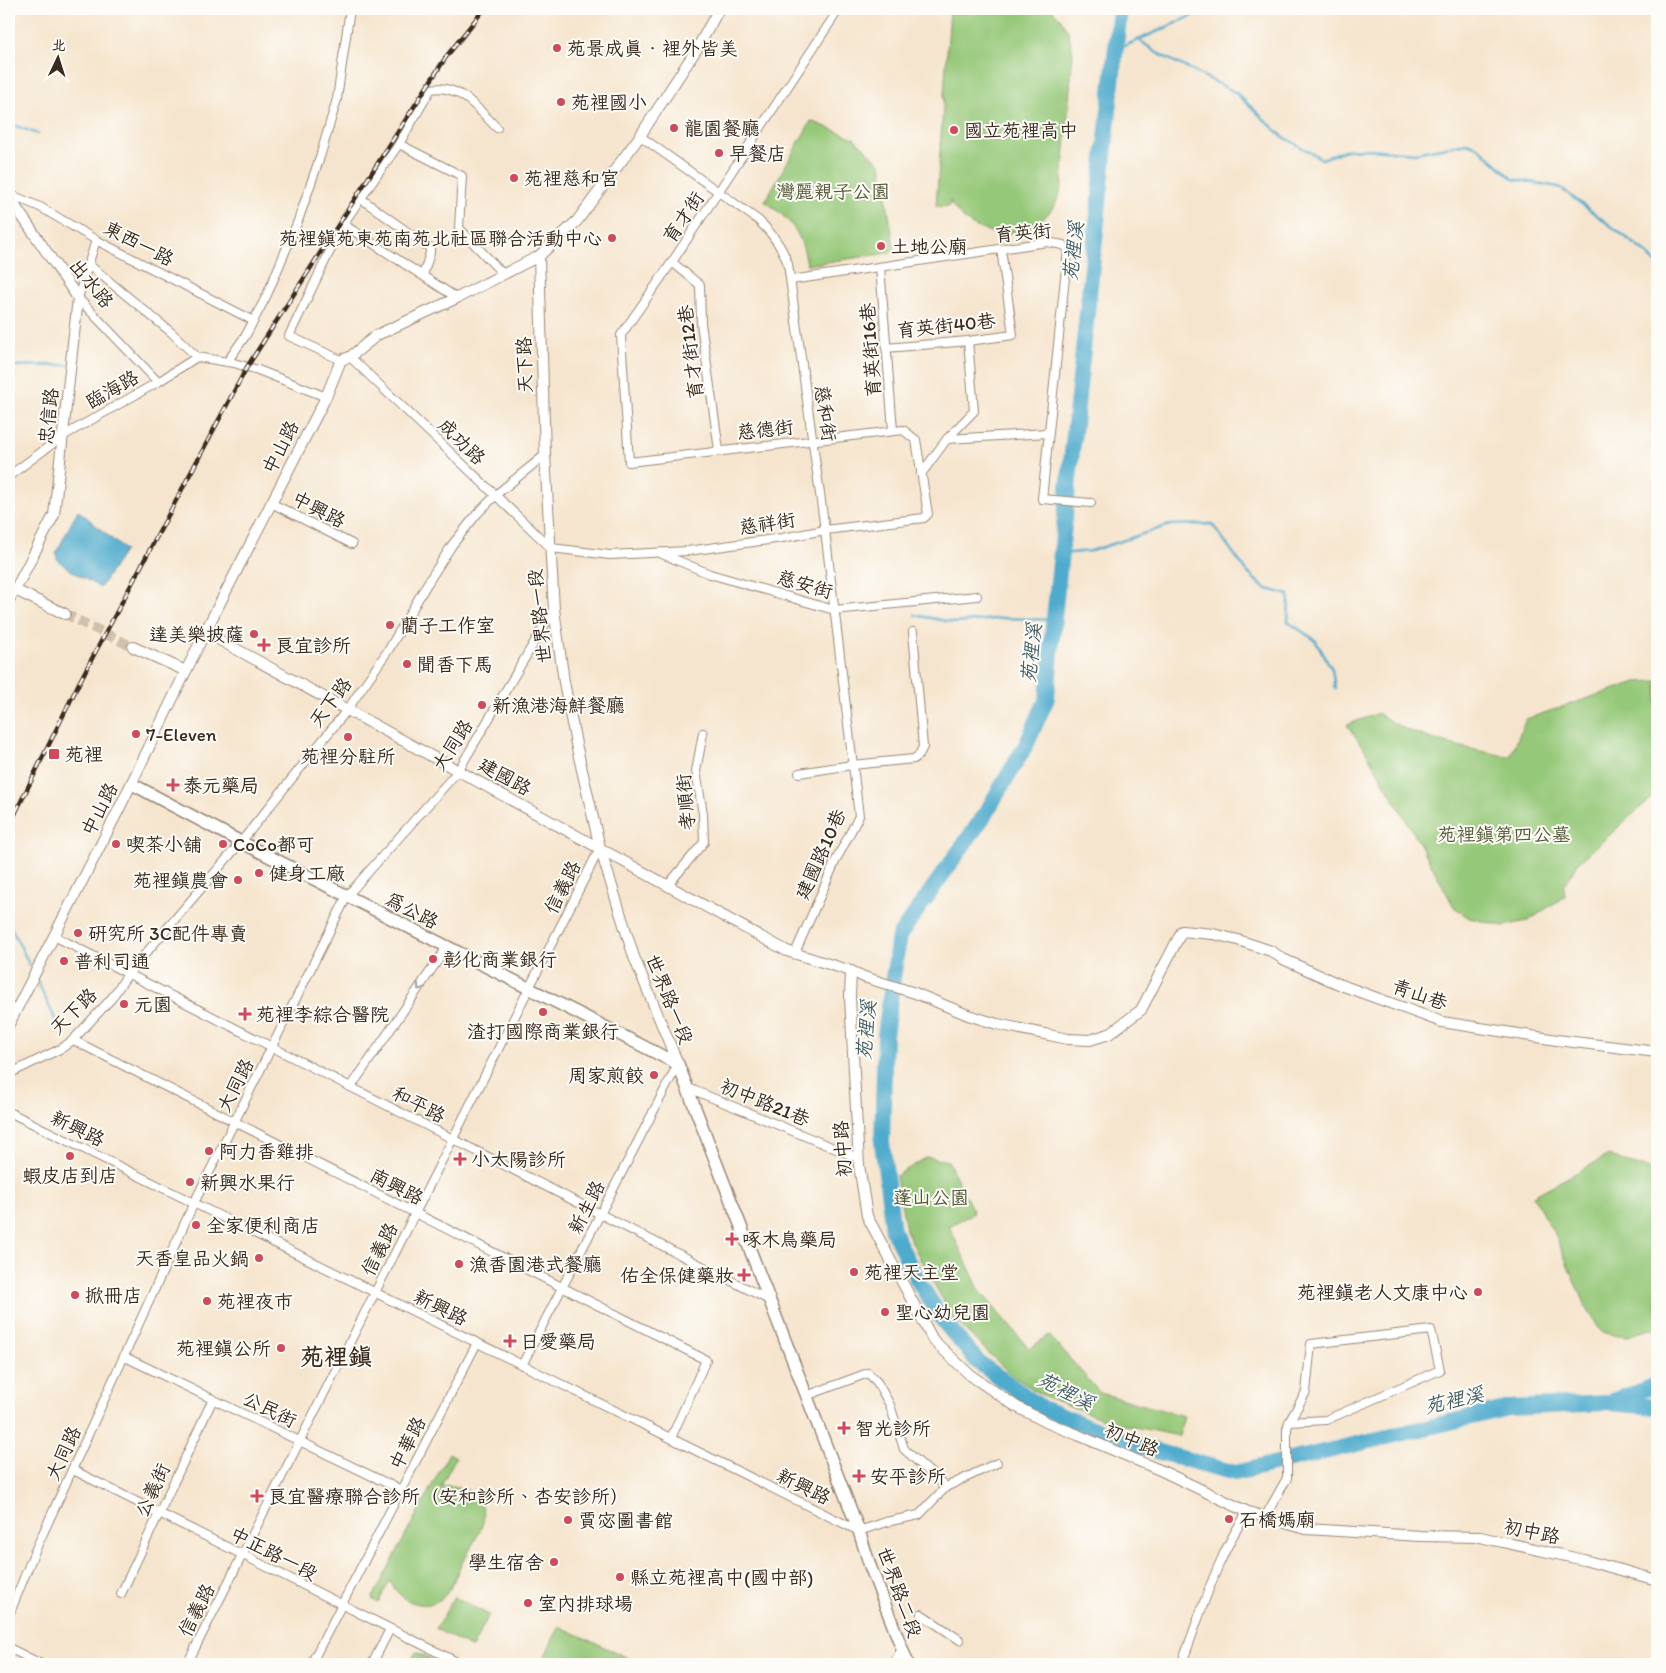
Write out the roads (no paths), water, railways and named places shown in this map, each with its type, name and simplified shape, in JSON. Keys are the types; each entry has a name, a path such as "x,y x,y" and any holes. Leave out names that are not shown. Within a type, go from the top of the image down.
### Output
{"main road":[{"name":"為公路","path":"132,784 241,842 678,1064"},
{"name":"世界路一段","path":"678,1064 859,1531"},
{"name":"世界路二段","path":"859,1531 870,1566 908,1664"}],"street":[{"path":"227,362 254,321 298,221 337,100 350,9"},
{"name":"中山路","path":"9,1024 132,784 205,632 346,359 377,335 457,298 539,256 577,221 640,136 698,47 719,9"},
{"name":"育才街","path":"629,462 621,335 672,262 840,9"},
{"path":"457,298 343,224 399,144 431,89 439,87 463,95 497,128"},
{"name":"慈和街","path":"640,136 758,220 772,232 784,251 791,280 814,440 852,765"},
{"path":"399,144 462,176 459,228 503,274"},
{"name":"東西一路","path":"9,195 40,207 96,240 254,321"},
{"name":"出水路","path":"9,195 78,298 158,382"},
{"path":"360,198 430,248 423,275"},
{"name":"成功路","path":"343,224 289,336 346,359 496,495 551,548"},
{"name":"忠信路","path":"15,590 54,515 78,298 96,240"},
{"name":"育英街","path":"791,280 1047,242 1062,245 1068,249 1042,499 1090,503"},
{"name":"育英街40巷","path":"886,348 1013,335 1001,249"},
{"name":"天下路","path":"9,1074 62,1048 73,1040 111,999 128,974 241,842 348,710 389,650 452,545 477,514 496,495 545,455 539,256"},
{"name":"育才街12巷","path":"672,262 700,285 701,323 719,450"},
{"path":"88,264 172,333 196,357 227,362 268,373 326,396"},
{"name":"育英街16巷","path":"880,267 893,430"},
{"path":"921,474 947,439 974,411 968,341"},
{"name":"臨海路","path":"9,476 63,436 158,382 196,357"},
{"name":"慈德街","path":"629,462 903,430 916,440 928,514"},
{"path":"947,439 1048,433"},
{"name":"世界路一段","path":"545,455 554,609 564,682 576,744 600,848 634,957 678,1064"},
{"name":"中興路","path":"271,504 352,544"},
{"name":"慈祥街","path":"551,548 610,555 688,551 825,530 924,518 928,514"},
{"name":"慈安街","path":"660,553 710,574 834,610 977,596"},
{"path":"9,603 15,590 65,614"},
{"name":"大同路","path":"9,1615 34,1553 194,1203 347,896 458,771 554,609"},
{"name":"建國路","path":"205,632 791,952 914,993 968,1016 1068,1039 1090,1040 1109,1034 1141,1010 1182,931"},
{"path":"799,773 852,765 914,760 919,756 923,747 913,632"},
{"path":"133,646 186,671"},
{"name":"孝順街","path":"668,885 704,842 703,814 696,771 703,733"},
{"name":"建國路10巷","path":"791,952 859,816 852,765"},
{"name":"信義路","path":"187,1664 600,848"},
{"name":"青山巷","path":"1182,931 1221,936 1270,951 1283,959 1341,985 1442,1022 1556,1040 1657,1052"},
{"name":"和平路","path":"54,936 770,1300"},
{"path":"351,1088 447,947"},
{"name":"初中路","path":"851,971 850,997 858,1158 867,1216 933,1340 970,1375 1048,1424 1162,1471 1248,1512 1265,1518 1306,1529 1420,1536 1480,1537 1584,1560 1657,1580"},
{"name":"南興路","path":"73,1040 706,1360 671,1438"},
{"name":"新生路","path":"522,1365 678,1064"},
{"name":"初中路21巷","path":"686,1087 858,1158"},
{"name":"新興路","path":"9,1112 859,1531"},
{"path":"1265,1518 1287,1478 1288,1425 1306,1392 1311,1344 1430,1330 1440,1370 1326,1420 1288,1425"},
{"name":"中華路","path":"311,1664 477,1343"},
{"name":"公民街","path":"125,1357 401,1490"},
{"path":"806,1396 868,1374 877,1382 890,1405 904,1449 946,1487"},
{"name":"公義街","path":"121,1594 213,1399"},
{"path":"859,1531 886,1522 919,1515 946,1487 997,1463"},
{"name":"中正路一段","path":"73,1470 461,1664"},
{"path":"1183,1664 1226,1549 1248,1512"},
{"path":"921,1614 960,1640"},
{"path":"372,1664 390,1629"},
{"path":"9,1648 41,1664"},
{"path":"893,1664 902,1649"}],"water":[{"path":"78,510 125,550 100,588 72,571 57,559 56,553"}],"waterway":[{"name":"苑裡溪","path":"1120,9 1053,627 1047,698 1027,743 984,816 899,936 885,1035 882,1142 893,1231 918,1281 944,1322 978,1362 1042,1408 1134,1445 1235,1473 1509,1408 1606,1403 1657,1407"},
{"path":"1116,50 1207,9"},
{"path":"1138,39 1157,53 1235,92 1282,136 1322,159 1345,150 1369,149 1415,153 1467,143 1478,147 1513,179 1559,187 1643,250 1657,264"},
{"path":"9,121 16,126 38,134"},
{"path":"9,366 67,365"},
{"path":"1061,554 1091,551 1170,525 1212,524 1248,573 1264,588 1289,595 1288,622 1315,640 1332,669 1335,689"},
{"path":"915,615 956,623 1004,618 1054,620"},
{"path":"9,923 30,966"},
{"path":"38,983 59,1027"},
{"path":"1612,1401 1657,1385"}],"tunnel":[{"path":"65,614 133,647"}],"railway":[{"path":"9,826 80,681 247,367 446,57 484,9"}],"place":[{"name":"苑景成真．裡外皆美","path":"557,48"},
{"name":"苑裡國小","path":"561,102"},
{"name":"龍園餐廳","path":"674,128"},
{"name":"國立苑裡高中","path":"954,130"},
{"name":"早餐店","path":"719,153"},
{"name":"苑裡慈和宮","path":"514,178"},
{"name":"苑裡鎮苑東苑南苑北社區聯合活動中心","path":"612,238"},
{"name":"土地公廟","path":"881,246"},
{"name":"藺子工作室","path":"390,625"},
{"name":"達美樂披薩","path":"254,634"},
{"name":"良宜診所","path":"264,645"},
{"name":"聞香下馬","path":"407,664"},
{"name":"新漁港海鮮餐廳","path":"482,705"},
{"name":"7-Eleven","path":"136,734"},
{"name":"苑裡分駐所","path":"348,737"},
{"name":"苑裡","path":"54,754"},
{"name":"泰元藥局","path":"173,785"},
{"name":"喫茶小舖","path":"116,844"},
{"name":"CoCo都可","path":"223,844"},
{"name":"健身工廠","path":"259,873"},
{"name":"苑裡鎮農會","path":"238,880"},
{"name":"研究所 3C配件專賣","path":"78,933"},
{"name":"彰化商業銀行","path":"433,959"},
{"name":"普利司通","path":"64,961"},
{"name":"元園","path":"124,1004"},
{"name":"渣打國際商業銀行","path":"543,1012"},
{"name":"苑裡李綜合醫院","path":"245,1014"},
{"name":"周家煎餃","path":"654,1075"},
{"name":"阿力香雞排","path":"209,1151"},
{"name":"蝦皮店到店","path":"70,1156"},
{"name":"小太陽診所","path":"460,1159"},
{"name":"新興水果行","path":"190,1182"},
{"name":"全家便利商店","path":"196,1225"},
{"name":"啄木鳥藥局","path":"732,1239"},
{"name":"天香皇品火鍋","path":"259,1258"},
{"name":"漁香園港式餐廳","path":"459,1264"},
{"name":"苑裡天主堂","path":"854,1272"},
{"name":"佑全保健藥妝","path":"744,1275"},
{"name":"苑裡鎮老人文康中心","path":"1478,1292"},
{"name":"掀冊店","path":"75,1295"},
{"name":"苑裡夜市","path":"207,1301"},
{"name":"聖心幼兒園","path":"885,1312"},
{"name":"日愛藥局","path":"510,1341"},
{"name":"苑裡鎮公所","path":"281,1348"},
{"name":"智光診所","path":"844,1428"},
{"name":"安平診所","path":"859,1476"},
{"name":"良宜醫療聯合診所（安和診所、杏安診所）","path":"257,1496"},
{"name":"石橋媽廟","path":"1229,1519"},
{"name":"賈宓圖書館","path":"568,1520"},
{"name":"學生宿舍","path":"554,1562"},
{"name":"縣立苑裡高中(國中部)","path":"620,1577"},
{"name":"室內排球場","path":"528,1603"}],"district":[{"name":"苑裡鎮","path":"336,1357"}],"park label":[{"name":"灣麗親子公園","path":"833,191"},
{"name":"苑裡鎮第四公墓","path":"1504,834"},
{"name":"蓬山公園","path":"931,1197"}]}
